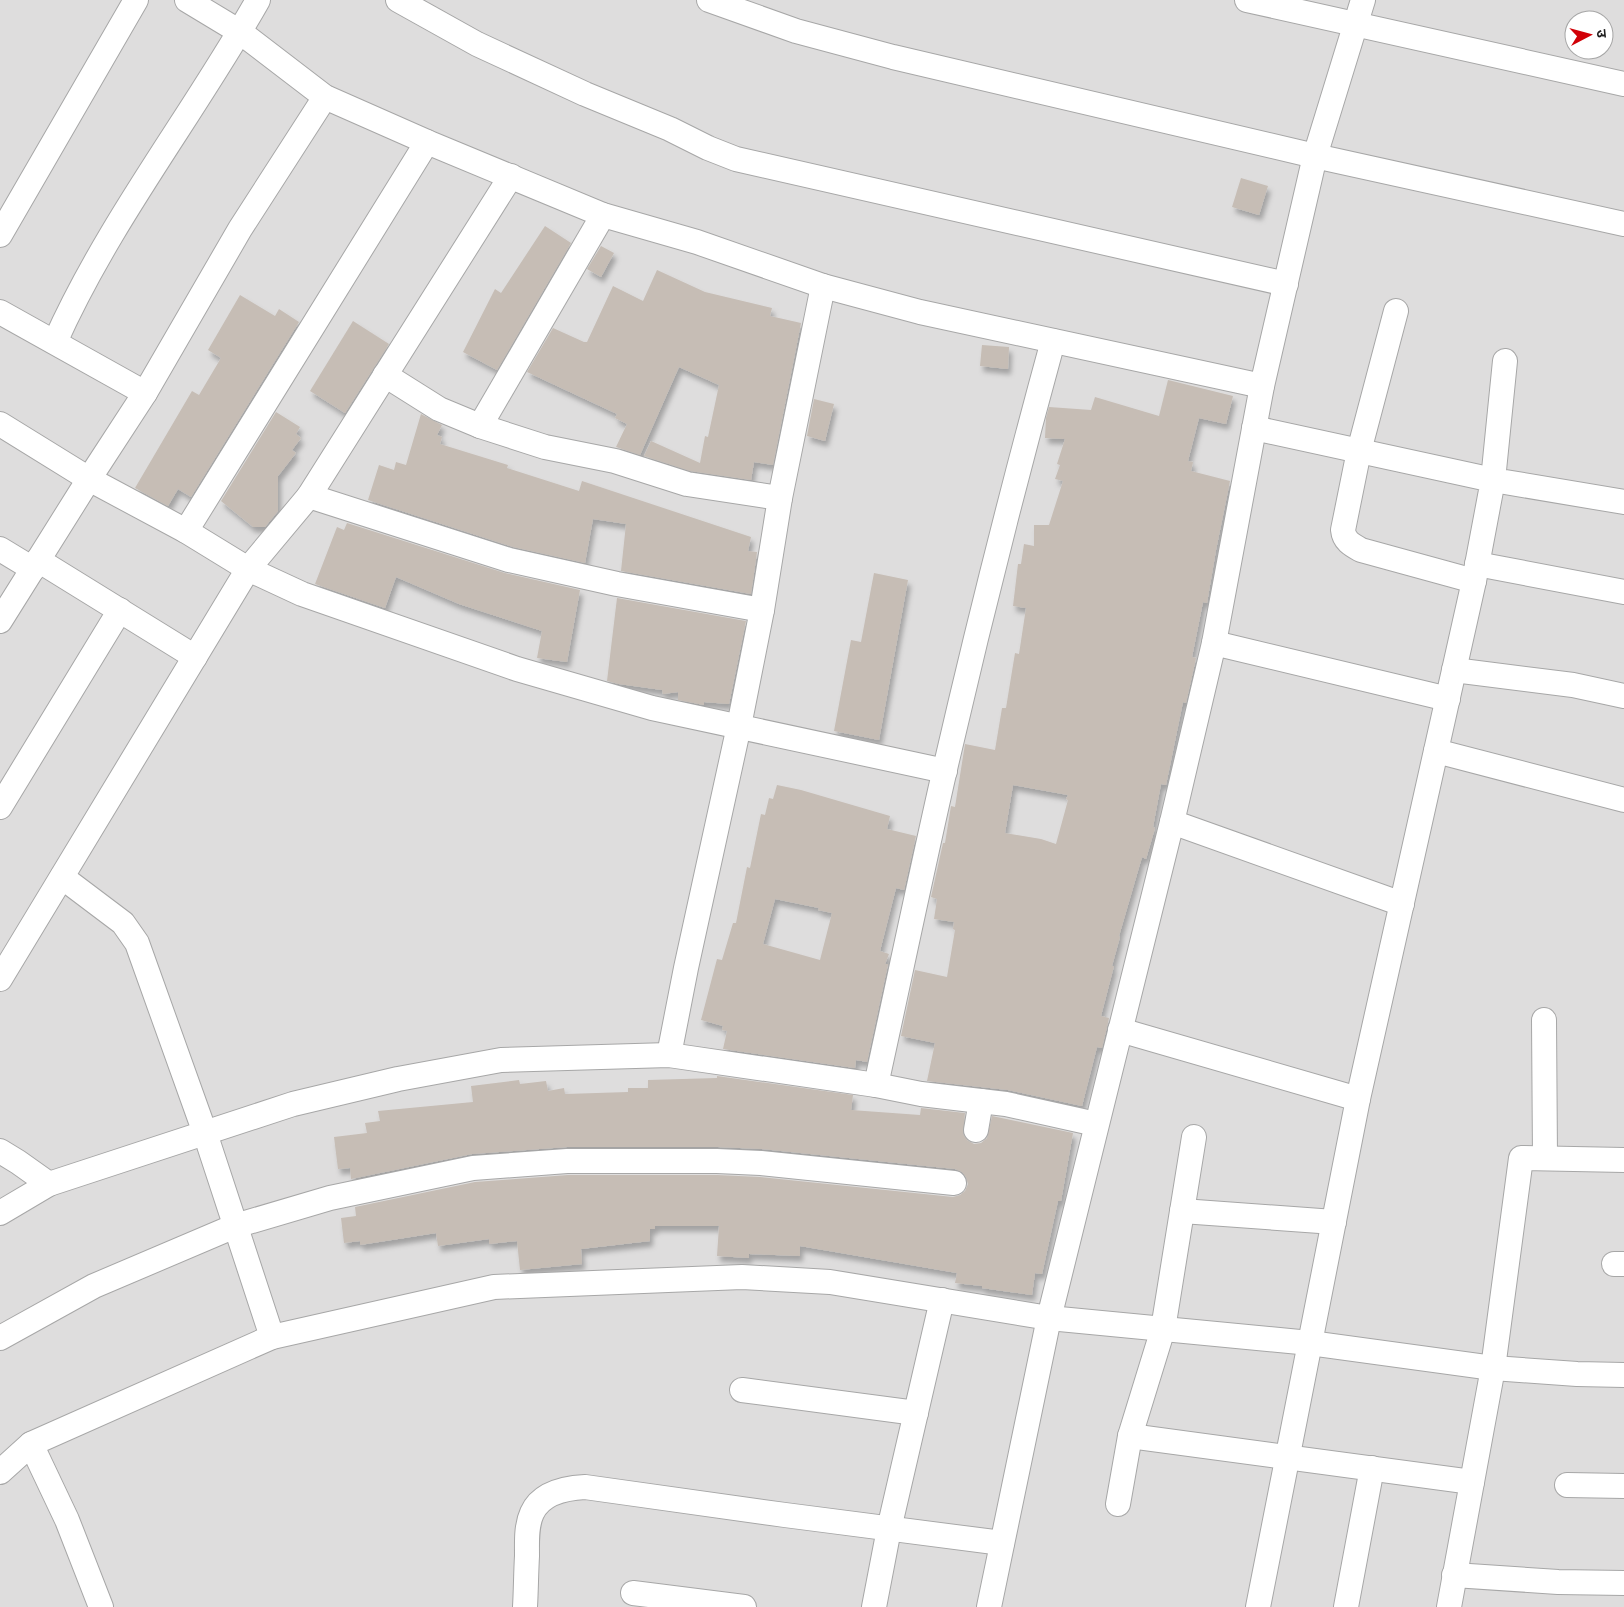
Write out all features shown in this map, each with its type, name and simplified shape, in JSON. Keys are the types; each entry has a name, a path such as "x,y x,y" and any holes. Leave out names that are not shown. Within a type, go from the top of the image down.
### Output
{"street":[{"path":"0,235 136,0"},
{"path":"187,0 240,32 325,97 427,142 603,215 697,242 823,286 920,312 1262,386"},
{"path":"55,342 72,304 147,177 240,32 258,0"},
{"path":"398,0 477,44 585,94 736,159 1286,284"},
{"path":"709,0 796,31 893,57 1315,156 1624,224"},
{"path":"1247,0 1624,84"},
{"path":"989,1607 1049,1318 1172,822 1214,643 1262,386 1315,156 1363,0"},
{"path":"0,621 145,392 240,229 325,97"},
{"path":"186,531 427,142"},
{"path":"0,979 248,569 308,496 511,176"},
{"path":"480,426 603,215"},
{"path":"669,1055 739,726 762,610 780,498 823,286"},
{"path":"1396,311 1359,452 1343,530 1344,537 1350,544 1361,550 1476,572 1624,592"},
{"path":"0,312 145,392"},
{"path":"876,1085 945,771 1018,468 1053,341"},
{"path":"1258,1607 1358,1099 1476,572 1493,480 1505,361"},
{"path":"385,375 439,409 480,426 545,447 615,461 687,484 780,498"},
{"path":"0,424 89,479 186,531 248,569 302,594 517,669 652,708 945,771"},
{"path":"1254,428 1493,480 1624,502"},
{"path":"308,496 509,560 617,584 762,610"},
{"path":"0,549 36,564 120,610 195,657"},
{"path":"0,807 120,610"},
{"path":"1214,643 1448,699"},
{"path":"1454,670 1573,685 1624,696"},
{"path":"1436,751 1624,800"},
{"path":"1172,822 1402,904"},
{"path":"62,877 123,923 137,943 205,1133 272,1337"},
{"path":"1544,1020 1545,1158"},
{"path":"1120,1030 1358,1099"},
{"path":"0,1213 49,1184 293,1104 398,1079 501,1060 669,1055 876,1085 921,1094 1006,1104 1096,1124"},
{"path":"976,1130 980,1101"},
{"path":"1118,1504 1130,1436 1163,1329 1194,1137"},
{"path":"0,1151 49,1184"},
{"path":"1449,1607 1493,1368 1521,1158 1624,1160"},
{"path":"0,1338 94,1286 235,1226 330,1198 473,1168 567,1161 645,1160 761,1163 954,1182"},
{"path":"1182,1211 1334,1222"},
{"path":"0,1472 31,1444 272,1337 494,1287 769,1277 830,1282 1049,1318 1310,1343 1493,1368 1624,1376"},
{"path":"874,1607 889,1529 942,1300"},
{"path":"742,1390 916,1413"},
{"path":"1130,1436 1472,1482"},
{"path":"31,1444 67,1520 101,1607"},
{"path":"1346,1607 1372,1468"},
{"path":"1567,1485 1624,1486"},
{"path":"525,1607 528,1529 532,1512 550,1495 561,1489 585,1487 1002,1543"},
{"path":"1454,1575 1558,1582 1624,1583"},
{"path":"632,1593 744,1607"}],"shaded area":[{"path":"0,0 1624,0 1624,1607 0,1607"}],"building":[{"path":"1241,178 1268,186 1259,215 1232,207"},
{"path":"545,226 571,243 497,370 463,352 495,289 501,293"},
{"path":"601,246 614,253 601,277 587,269"},
{"path":"657,270 705,292 772,308 770,316 801,323 773,465 754,462 751,480 690,471 644,456 651,441 700,463 705,436 708,437 719,385 679,367 640,455 616,447 627,424 615,418 617,414 527,372 553,328 587,342 613,286 643,301"},
{"path":"240,295 275,316 279,309 299,322 191,497 178,489 168,506 135,488 192,391 199,395 221,358 208,350"},
{"path":"353,321 389,344 345,413 310,391"},
{"path":"982,345 1009,347 1008,369 980,366"},
{"path":"1168,380 1233,396 1226,424 1199,418 1188,461 1193,462 1191,471 1230,481 1207,603 1203,602 1192,657 1196,658 1186,703 1183,702 1166,785 1161,784 1153,827 1155,828 1146,859 1142,857 1119,936 1112,966 1114,966 1101,1016 1109,1018 1102,1048 1097,1047 1082,1106 1008,1090 927,1081 935,1043 901,1036 915,970 947,977 955,930 953,929 954,922 934,919 937,899 931,897 943,843 945,843 951,806 955,807 965,744 995,750 1002,708 1006,708 1015,653 1019,654 1026,608 1013,606 1018,564 1021,564 1024,544 1034,546 1034,525 1049,525 1063,481 1055,479 1060,465 1057,464 1065,439 1045,438 1046,418 1049,407 1091,410 1095,397 1159,416","holes":["1013,785 1068,795 1056,844 1041,839 1005,833"]},
{"path":"814,399 834,404 825,441 807,436"},
{"path":"276,412 300,427 296,434 301,438 292,450 296,453 278,476 278,511 265,527 253,527 221,501"},
{"path":"421,414 442,425 437,435 442,437 440,444 508,465 507,468 579,491 582,481 751,537 748,551 757,552 751,594 621,571 626,524 593,519 585,563 513,547 368,500 379,465 394,470 396,462 406,465"},
{"path":"347,523 505,573 580,590 567,662 537,658 542,631 459,604 396,577 385,608 315,584 337,527 344,530"},
{"path":"874,573 908,580 879,740 834,731 851,640 861,642"},
{"path":"617,598 746,621 729,704 704,702 704,705 678,700 678,692 663,694 662,690 607,681"},
{"path":"777,785 801,790 890,816 887,829 916,836 904,890 896,888 880,951 889,954 885,964 888,964 867,1062 856,1060 855,1068 723,1049 727,1031 722,1030 723,1026 701,1020 717,959 722,960 733,923 736,923 747,867 750,868 761,814 765,815 769,798 773,799","holes":["775,899 819,908 818,910 832,913 820,960 763,944"]},
{"path":"717,1076 853,1095 851,1110 920,1115 921,1108 965,1113 963,1134 967,1140 974,1144 981,1143 987,1138 992,1116 1073,1133 1061,1201 1058,1201 1042,1274 1035,1273 1032,1295 955,1283 957,1273 800,1246 800,1256 749,1254 749,1258 717,1256 719,1226 655,1226 655,1229 650,1229 650,1241 581,1249 582,1264 520,1270 517,1241 489,1244 489,1239 438,1246 436,1233 360,1245 360,1241 344,1243 341,1218 356,1216 355,1207 475,1182 568,1175 717,1175 760,1177 953,1197 965,1191 968,1184 966,1177 962,1172 955,1169 762,1149 718,1147 567,1147 472,1154 351,1179 350,1168 338,1169 334,1137 367,1133 365,1123 380,1121 378,1111 473,1102 471,1086 519,1080 520,1084 546,1081 548,1091 564,1088 565,1094 628,1092 628,1088 648,1088 648,1080 717,1078"}]}
